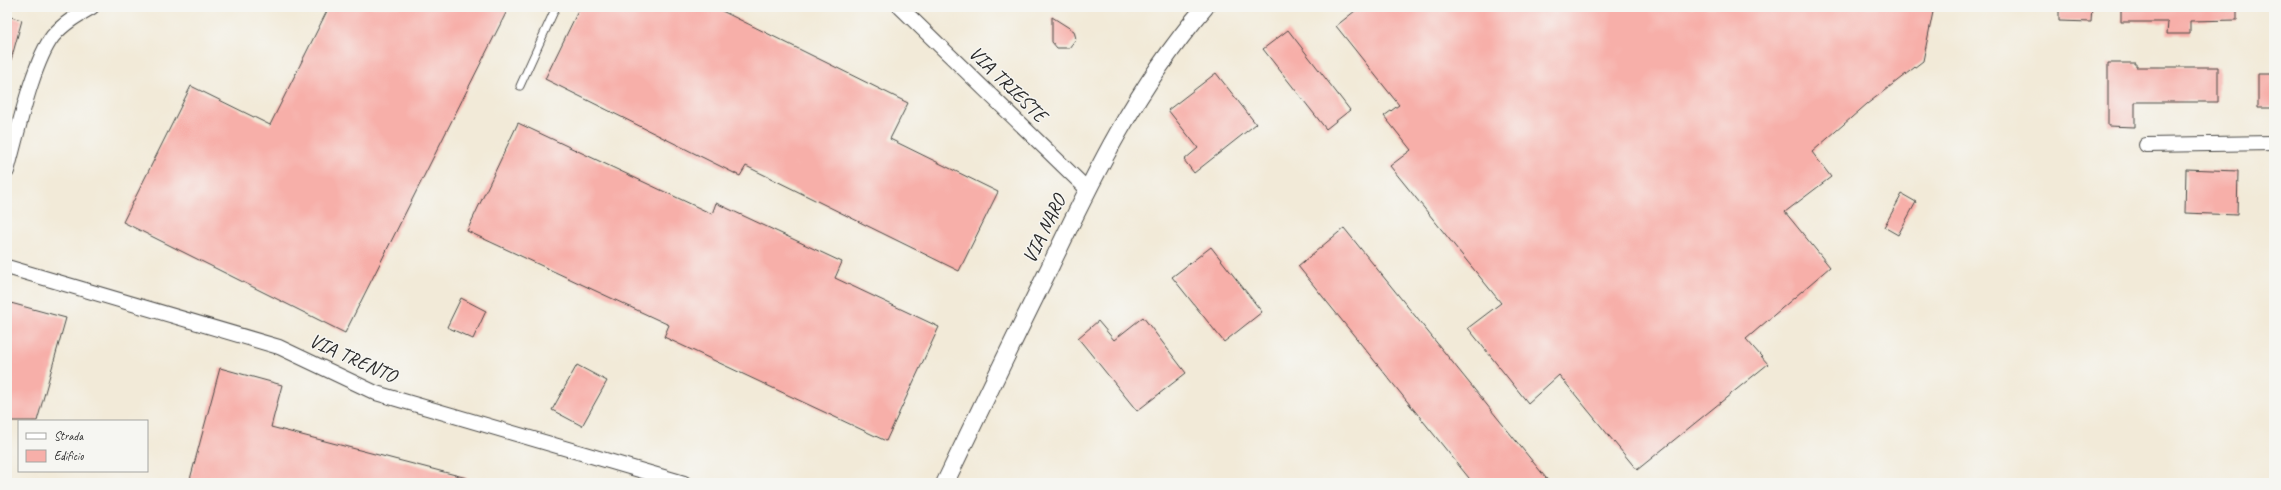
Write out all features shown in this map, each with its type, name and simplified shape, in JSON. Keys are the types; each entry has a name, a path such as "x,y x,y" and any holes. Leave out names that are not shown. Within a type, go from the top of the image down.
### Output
{"street":[{"path":"7,171 32,84 46,46 53,36 67,23 92,7"},
{"name":"VIA TRIESTE","path":"900,7 1087,189"},
{"name":"VIA NARO","path":"945,483 1087,189 1140,94 1174,46 1205,7"},
{"path":"2146,145 2274,144"},
{"name":"VIA TRENTO","path":"7,267 271,345 296,354 350,382 376,393 684,483"}],"lane":[{"path":"520,86 556,7"}],"building":[{"path":"329,7 509,7 345,333 123,222 191,86 270,125"},
{"path":"580,7 714,7 908,103 890,139 998,192 959,271 746,166 740,176 545,79"},
{"path":"1360,7 1934,7 1923,61 1867,104 1812,152 1831,177 1785,212 1830,267 1746,339 1768,364 1637,470 1559,375 1528,403 1468,328 1501,303 1390,166 1411,150 1384,116 1399,105 1336,26"},
{"path":"2059,7 2092,7 2091,22 2059,21"},
{"path":"2121,7 2237,7 2237,20 2190,21 2190,34 2167,34 2168,22 2121,22"},
{"path":"7,16 22,20 11,60 7,59"},
{"path":"1052,17 1074,31 1076,39 1069,48 1057,48 1052,42"},
{"path":"1288,30 1350,110 1326,129 1263,49"},
{"path":"2108,63 2136,63 2136,67 2218,67 2218,102 2135,102 2135,127 2108,126"},
{"path":"1216,73 1256,124 1194,173 1184,160 1198,148 1168,110"},
{"path":"2258,74 2274,74 2274,108 2258,108"},
{"path":"518,123 712,214 716,203 842,262 835,278 939,327 886,441 664,337 669,325 467,231"},
{"path":"2186,169 2238,171 2237,215 2185,213"},
{"path":"1902,194 1916,202 1898,235 1884,227"},
{"path":"1344,228 1550,483 1473,483 1298,266"},
{"path":"1211,247 1262,312 1224,342 1172,277"},
{"path":"461,298 486,311 473,339 447,327"},
{"path":"7,302 66,318 37,420 7,421"},
{"path":"1143,317 1186,373 1137,411 1078,338 1098,321 1114,340"},
{"path":"577,365 607,381 582,426 552,410"},
{"path":"220,368 282,385 271,427 467,478 467,483 189,483"}]}
